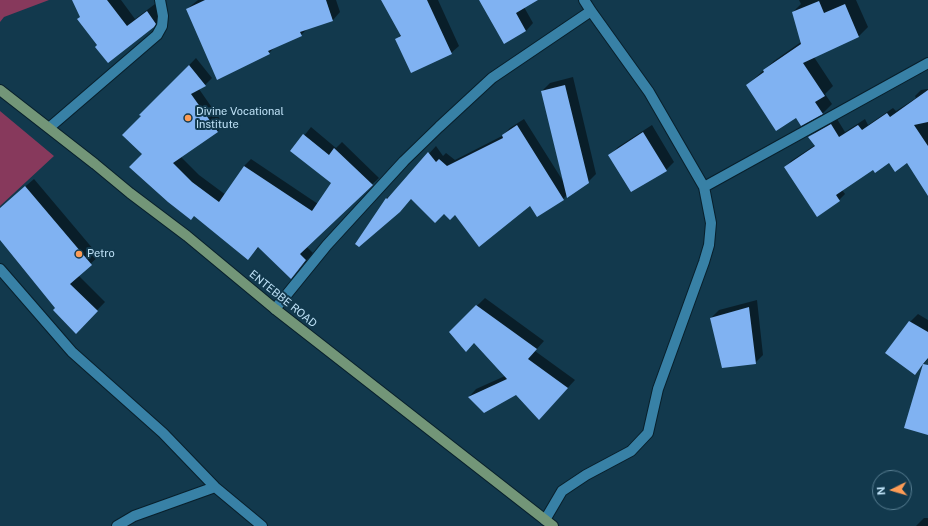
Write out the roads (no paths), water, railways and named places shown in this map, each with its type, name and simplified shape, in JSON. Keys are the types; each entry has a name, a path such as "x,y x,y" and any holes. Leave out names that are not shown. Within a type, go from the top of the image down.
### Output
{"main road":[{"name":"ENTEBBE ROAD","path":"0,90 187,236 275,309 549,523"}],"street":[{"path":"50,128 157,35 162,26 163,16 160,0"},
{"path":"549,523 562,491 586,475 631,450 648,433 658,389 704,262 709,245 711,223 704,187 649,92 591,12 584,0"},
{"path":"275,309 327,245 404,161 445,122 492,78 591,12"},
{"path":"704,187 928,63"},
{"path":"2,276 72,352 163,433 215,487 262,526"},
{"path":"117,526 134,516 215,487"}],"place":[{"name":"Divine Vocational Institute","path":"188,118"},
{"name":"Petro","path":"79,254"}]}
